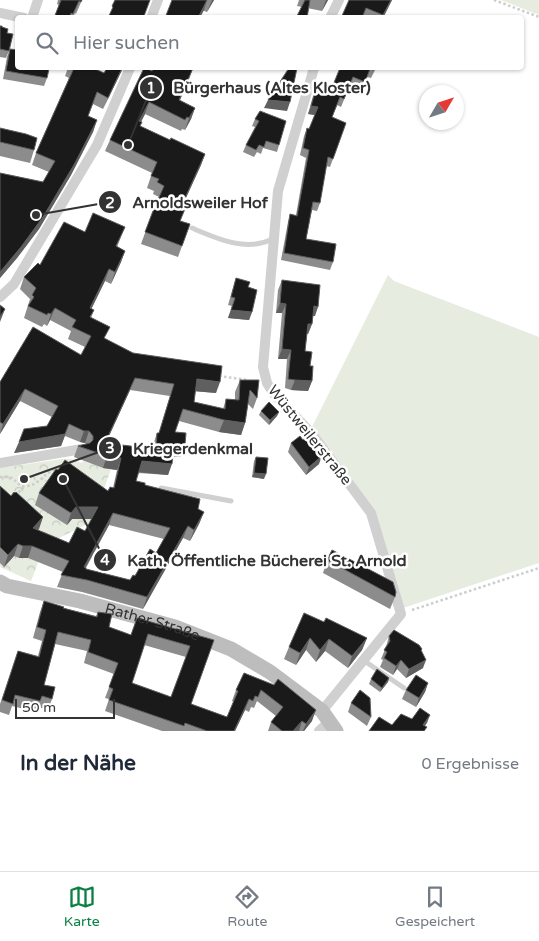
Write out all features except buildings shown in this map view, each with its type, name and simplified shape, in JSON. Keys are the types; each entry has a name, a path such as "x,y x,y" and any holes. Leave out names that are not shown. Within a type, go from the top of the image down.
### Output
{"main road":[{"name":"Rather Straße","path":"0,582 7,586 80,602 175,627 231,649 270,672 327,724"}],"street":[{"path":"33,15 38,0"},
{"path":"152,15 158,0"},
{"path":"332,15 339,0"},
{"path":"0,14 15,16"},
{"path":"0,297 14,284 97,145 129,70"},
{"name":"Wüstweilerstraße","path":"313,70 278,191 263,367 267,383 274,394 312,434 371,513 401,614"},
{"path":"0,463 82,449"},
{"path":"327,724 363,660 401,614"}],"lane":[{"path":"192,228 231,243 252,245 274,239"},
{"path":"161,488 231,501"},
{"path":"363,660 404,688"}],"path":[{"path":"494,0 539,17"},
{"path":"219,376 267,383"},
{"path":"0,477 13,478 18,484 28,486 53,469 67,470"},
{"path":"41,478 46,481"},
{"path":"12,499 25,486"},
{"path":"401,614 539,568"}],"green space":[{"path":"501,0 539,0 539,15"},
{"path":"388,275 394,281 539,337 539,563 400,609 371,513 306,439"},
{"path":"71,459 82,463 83,461 111,469 93,521 51,542 42,553 31,581 0,567 0,563 4,566 14,555 19,558 25,558 0,502 0,468"}],"place":[{"name":"Bürgerhaus (Altes Kloster)","path":"128,145"},
{"name":"Arnoldsweiler Hof","path":"36,215"},
{"name":"Kriegerdenkmal","path":"24,479"},
{"name":"Kath. Öffentliche Bücherei St. Arnold","path":"63,479"}]}
